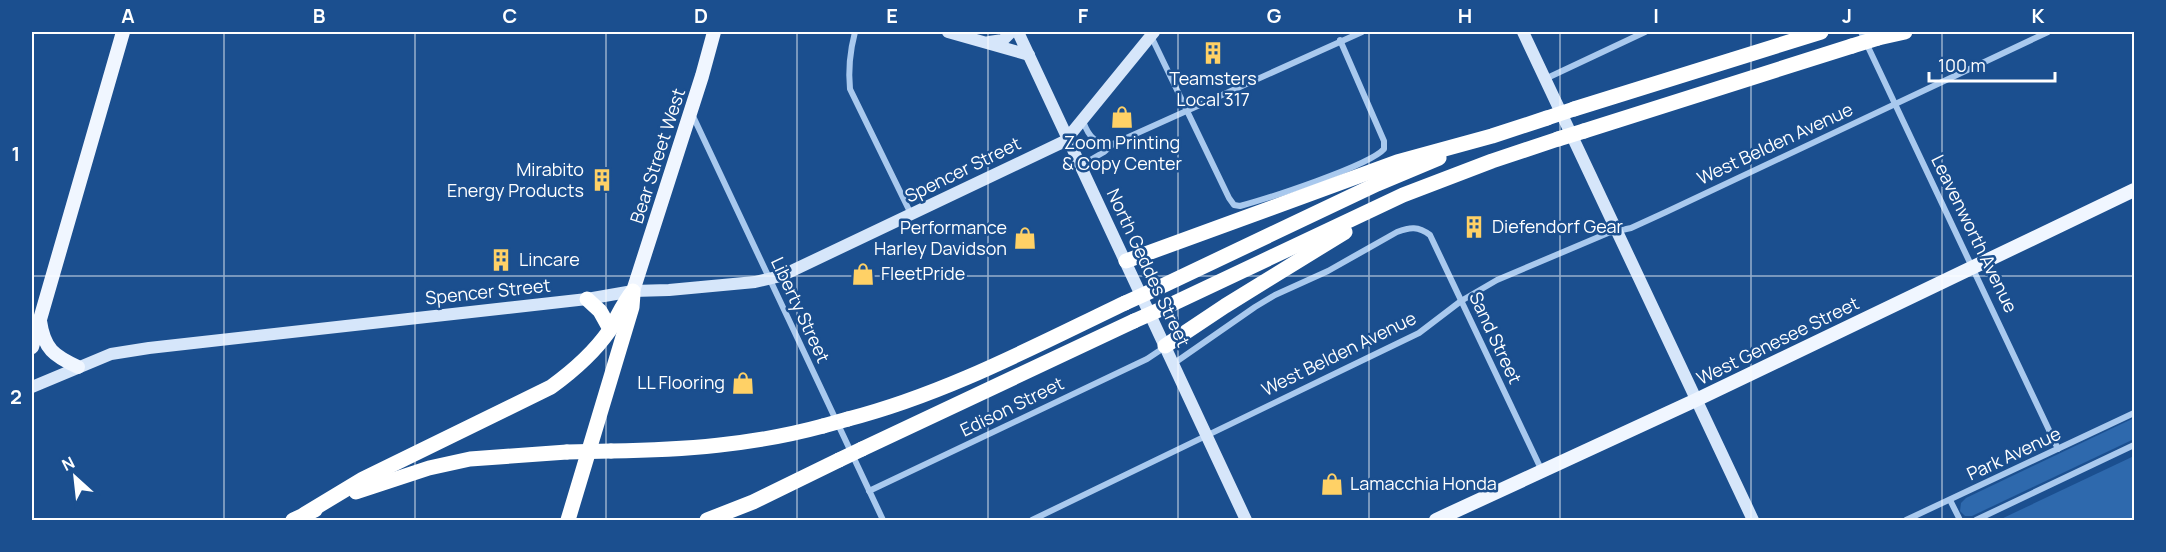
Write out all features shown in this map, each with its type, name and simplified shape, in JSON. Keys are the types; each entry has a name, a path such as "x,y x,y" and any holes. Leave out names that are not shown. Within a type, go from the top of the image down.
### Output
{"highway":[{"path":"1126,261 1397,162 1492,136 1821,32"},
{"path":"707,520 753,501 1403,195 1558,139 1896,32"},
{"path":"1878,38 1905,32"},
{"path":"299,517 351,493 429,468 470,459 567,452 692,449 736,444 823,426 894,406 956,382 1377,184 1492,136"},
{"path":"1165,346 1333,239 1432,184"},
{"path":"299,517 363,479 551,387 576,369 597,348 633,291"},
{"path":"568,520 632,307 633,291"},
{"path":"587,299 600,311 610,329"}],"main road":[{"path":"32,347 123,32"},
{"name":"Bear Street West","path":"633,291 691,112 714,32"},
{"path":"948,32 1029,55"},
{"path":"988,43 1003,40 1011,32"},
{"name":"North Geddes Street","path":"1018,32 1245,520"},
{"path":"1523,32 1753,520"},
{"path":"1068,139 1153,34"},
{"name":"Spencer Street","path":"32,387 111,354 149,348 587,299 633,291 669,290 769,279 795,271 1068,139"},
{"name":"West Genesee Street","path":"1436,520 1696,400 2134,190"},
{"path":"40,317 42,331 50,350 61,359 78,367"}],"street":[{"path":"855,32 850,51 848,74 850,89 911,215"},
{"path":"1080,166 1113,144 1362,32"},
{"path":"1545,79 1646,32"},
{"name":"Leavenworth Avenue","path":"1861,32 2058,450"},
{"name":"West Belden Avenue","path":"1032,520 1419,333 1461,301 1497,280 1617,231 1631,228 2048,32"},
{"path":"1153,34 1229,198 1234,205 1240,206 1341,171 1384,149 1384,141 1340,40"},
{"name":"Liberty Street","path":"691,112 883,520"},
{"path":"1083,121 1092,139 1099,144 1113,144"},
{"name":"Sand Street","path":"1173,364 1275,295 1328,271 1397,232 1411,228 1423,230 1430,235 1542,472"},
{"name":"Edison Street","path":"869,491 1147,359 1165,346"},
{"name":"Park Avenue","path":"1906,520 2134,413"},
{"path":"1976,520 2134,446"},
{"path":"1950,500 1960,520"}],"shaded area":[{"path":"2134,418 2134,439 1972,516 1965,516 1960,511 1961,503 1966,498"},
{"path":"2134,456 2134,520 1999,520"}],"place":[{"name":"Teamsters Local 317","path":"1213,53"},
{"name":"Zoom Printing & Copy Center","path":"1122,117"},
{"name":"Mirabito Energy Products","path":"602,180"},
{"name":"Diefendorf Gear","path":"1474,227"},
{"name":"Performance Harley Davidson","path":"1025,238"},
{"name":"Lincare","path":"501,260"},
{"name":"FleetPride","path":"863,274"},
{"name":"LL Flooring","path":"743,383"},
{"name":"Lamacchia Honda","path":"1332,484"}]}
